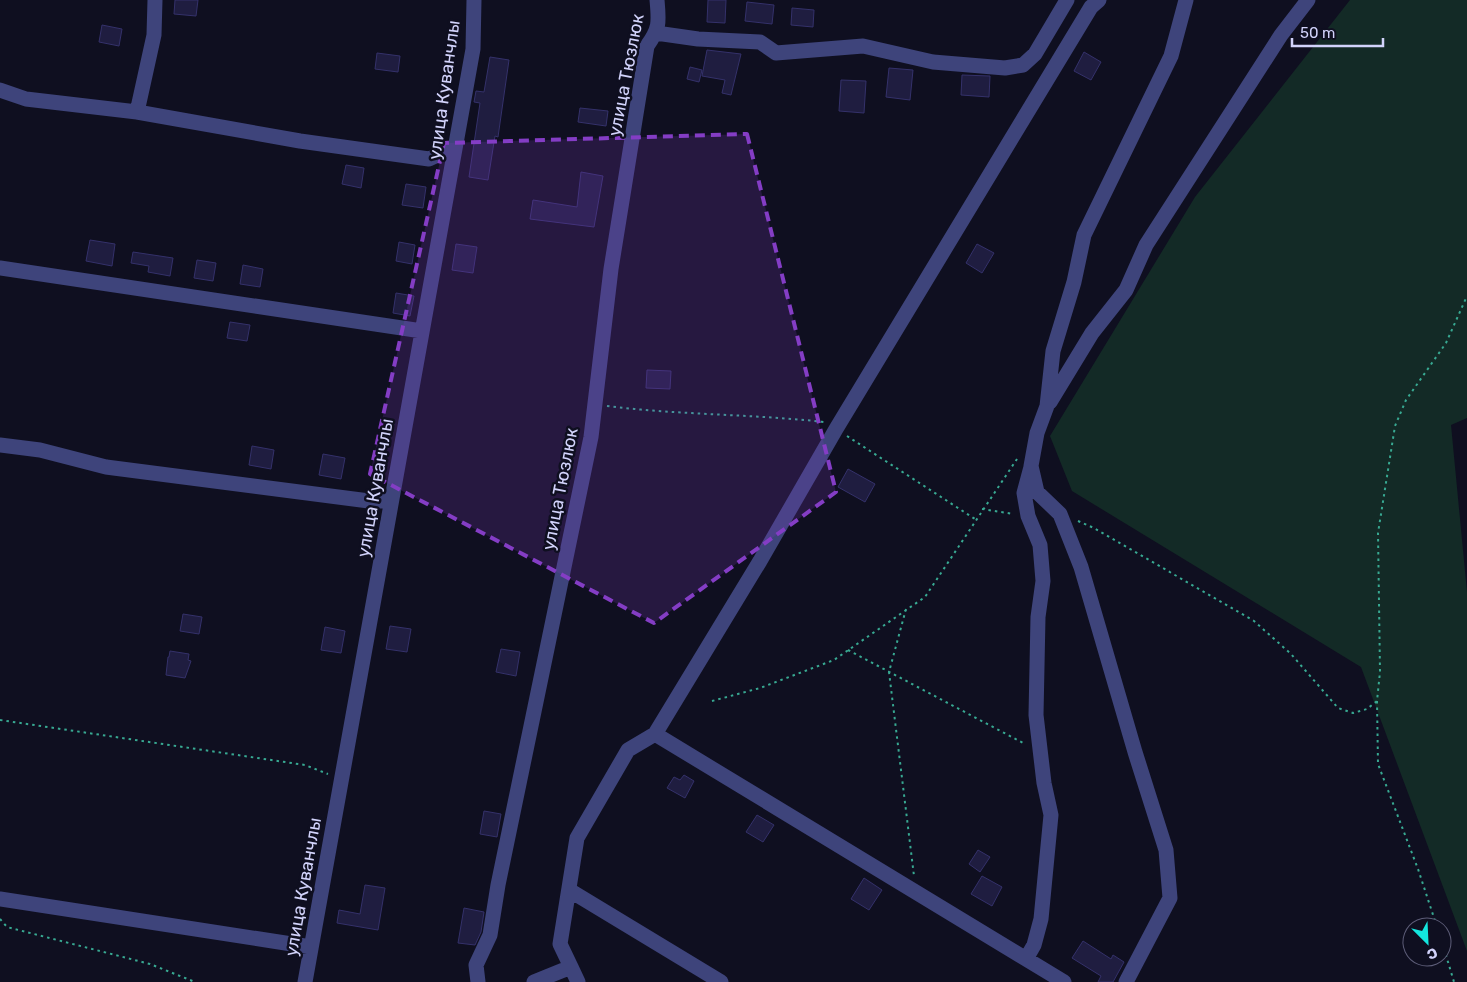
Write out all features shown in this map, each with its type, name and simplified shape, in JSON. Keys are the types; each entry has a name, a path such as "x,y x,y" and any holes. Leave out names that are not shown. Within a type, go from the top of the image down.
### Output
{"street":[{"path":"136,112 154,35 154,0"},
{"name":"улица Куванчлы","path":"305,982 472,49 474,0"},
{"name":"улица Тюзлюк","path":"478,982 476,965 490,935 498,885 591,437 611,269 645,56 647,46 656,34 659,24 657,0"},
{"path":"656,34 698,39 760,42 776,53 863,46 933,62 1004,68 1023,65 1035,54 1067,0"},
{"path":"578,982 560,944 577,838 628,750 654,734 760,561 836,428 1091,7 1099,0"},
{"path":"1047,406 1054,351 1074,282 1084,235 1171,56 1186,0"},
{"path":"1026,959 1034,944 1040,919 1051,815 1040,753 1036,715 1038,617 1044,581 1040,545 1028,516 1024,493 1037,433 1047,406 1092,333 1126,290 1146,245 1281,35 1308,0"},
{"path":"0,90 26,99 136,112 300,140 428,159 455,147"},
{"path":"0,268 422,331"},
{"path":"0,445 40,450 106,467 369,501 391,501"},
{"path":"1031,466 1037,492 1060,514 1081,567 1166,850 1170,898 1126,982"},
{"path":"654,734 1064,982"},
{"path":"569,890 721,982"},
{"path":"0,900 311,947"},
{"path":"534,982 571,967"}],"path":[{"path":"1434,917 1418,869 1378,764 1377,701 1380,672 1378,533 1395,426 1406,400 1446,343 1467,296"},
{"path":"595,404 673,412 767,416 826,422 975,519"},
{"path":"712,701 760,688 834,660 924,597 975,519 1022,453"},
{"path":"1060,514 1094,528 1254,621 1291,654 1338,708 1353,713 1367,710 1377,701"},
{"path":"906,610 889,672 916,892"},
{"path":"848,650 1040,753"},
{"path":"0,720 305,765 341,779"},
{"path":"0,919 7,927 150,964 195,982"},
{"path":"1450,967 1454,982"}],"highlighted area":[{"path":"747,134 836,492 654,623 370,474 444,143"}],"green space":[{"path":"1350,0 1467,0 1467,418 1451,425 1467,592 1467,951 1361,667 1072,491 1050,436 1195,197"}],"building":[{"path":"175,0 198,0 196,16 174,14"},
{"path":"708,0 726,0 725,23 707,22"},
{"path":"747,2 774,5 772,24 745,21"},
{"path":"792,8 814,10 813,27 791,25"},
{"path":"102,25 122,29 119,46 99,42"},
{"path":"707,50 741,54 731,95 722,93 725,80 702,76"},
{"path":"1084,52 1101,62 1091,80 1074,71"},
{"path":"377,53 400,56 398,72 375,69"},
{"path":"490,57 509,60 498,137 495,136 488,180 469,177 480,103 474,102 476,91 484,92"},
{"path":"690,67 702,70 699,82 687,79"},
{"path":"889,68 913,70 910,100 886,97"},
{"path":"962,75 990,76 989,97 961,95"},
{"path":"841,80 866,81 864,113 839,111"},
{"path":"580,108 608,111 606,126 578,122"},
{"path":"346,165 364,168 361,188 342,184"},
{"path":"581,172 603,176 594,227 530,219 533,200 577,207"},
{"path":"406,184 426,187 423,208 402,205"},
{"path":"90,240 115,244 112,266 86,261"},
{"path":"399,242 415,245 412,264 396,261"},
{"path":"456,244 477,247 473,273 452,270"},
{"path":"977,244 994,253 982,273 966,263"},
{"path":"133,252 173,258 170,276 148,272 149,266 131,263"},
{"path":"197,260 216,263 213,281 194,278"},
{"path":"243,265 263,269 260,287 240,284"},
{"path":"396,293 414,296 410,316 393,313"},
{"path":"230,322 250,325 247,341 227,338"},
{"path":"647,370 671,371 670,389 646,388"},
{"path":"252,446 274,450 271,469 249,465"},
{"path":"323,454 345,458 341,479 319,475"},
{"path":"848,469 875,484 865,502 838,487"},
{"path":"183,614 202,617 199,634 180,631"},
{"path":"390,626 411,629 407,652 386,649"},
{"path":"325,627 345,631 341,653 321,650"},
{"path":"501,649 520,652 516,676 496,672"},
{"path":"170,651 189,654 188,660 191,661 185,678 166,675"},
{"path":"684,775 694,781 685,798 667,788 674,777 680,780"},
{"path":"484,811 501,814 497,837 480,834"},
{"path":"757,815 774,825 763,842 746,832"},
{"path":"978,850 990,857 980,872 969,864"},
{"path":"982,876 1002,887 992,906 971,894"},
{"path":"864,878 882,890 869,910 851,899"},
{"path":"365,885 385,888 378,930 337,923 339,910 360,914"},
{"path":"464,908 484,912 481,932 475,945 458,943"},
{"path":"1083,941 1111,959 1113,955 1124,962 1113,982 1098,982 1101,976 1072,958"}]}
